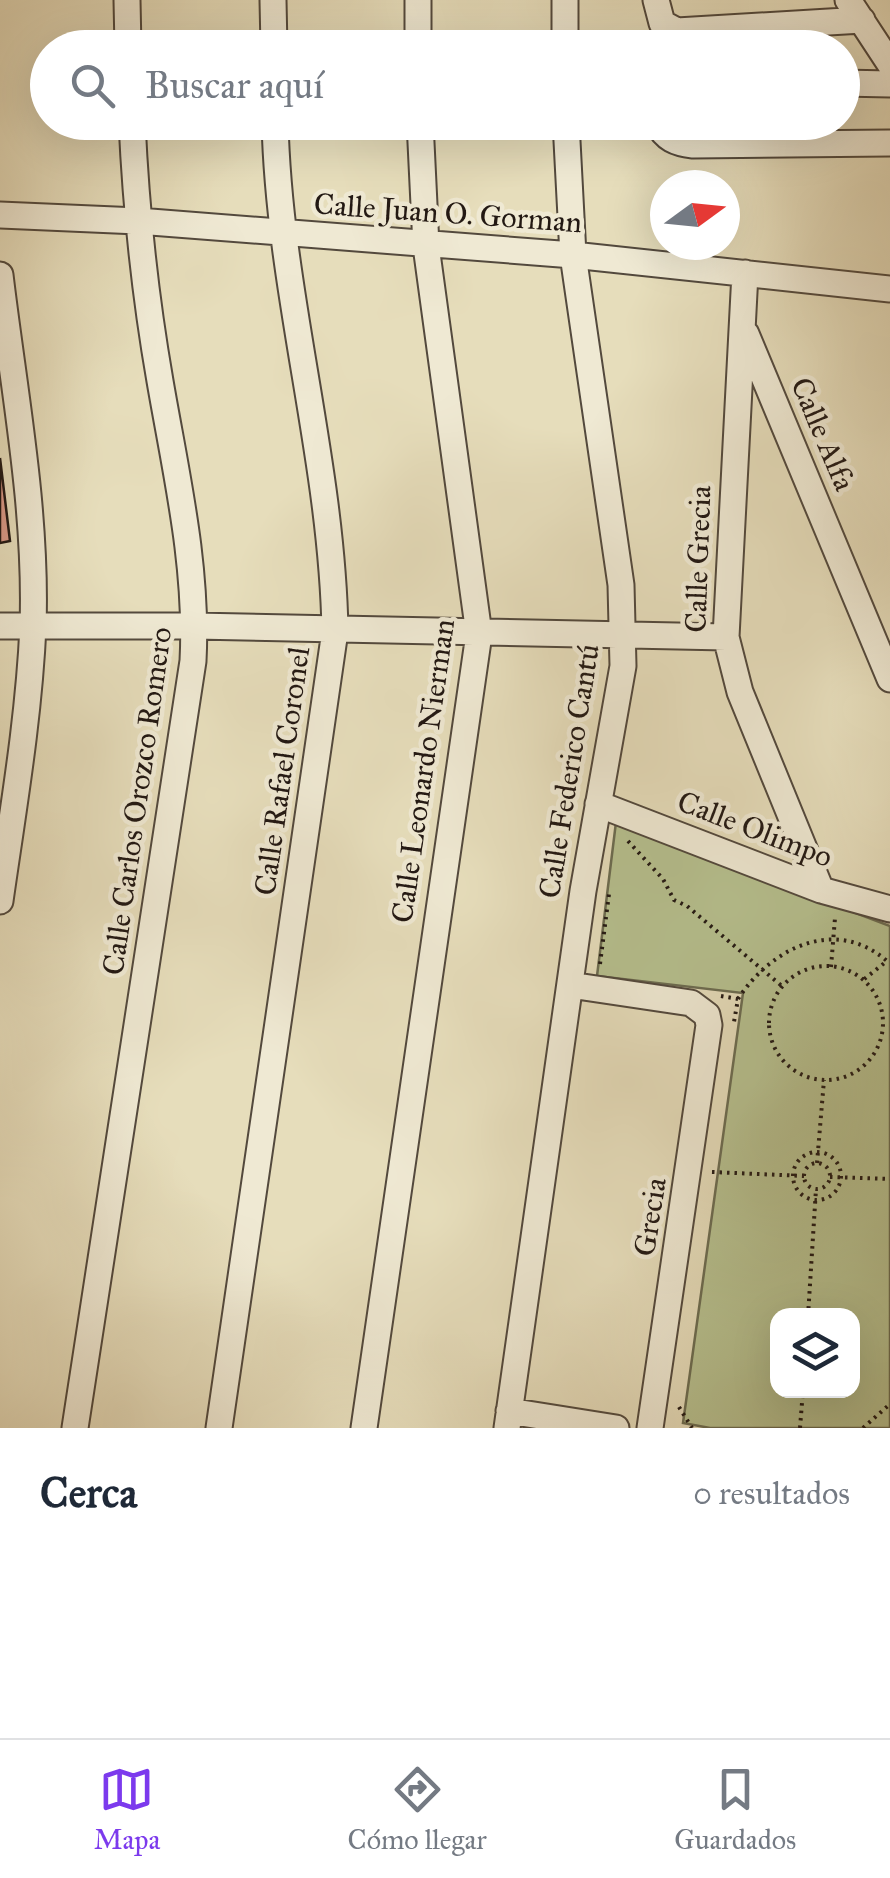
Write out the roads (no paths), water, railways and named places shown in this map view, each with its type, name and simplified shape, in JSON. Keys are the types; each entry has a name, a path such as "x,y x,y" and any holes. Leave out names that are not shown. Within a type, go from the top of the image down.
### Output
{"street":[{"path":"127,0 128,30"},
{"path":"273,0 274,30"},
{"path":"418,0 418,30"},
{"path":"565,0 566,30"},
{"path":"656,0 662,23 677,30 812,23 855,10 890,64"},
{"path":"797,0 812,23"},
{"path":"860,83 890,84"},
{"name":"Calle Carlos Orozco Romero","path":"74,1428 193,661 192,574 157,365 138,221 133,140"},
{"name":"Calle Rafael Coronel","path":"219,1428 335,631 328,536 276,181 275,140"},
{"name":"Calle Leonardo Nierman","path":"364,1428 479,634 426,246 421,140"},
{"name":"Calle Federico Cantú","path":"508,1419 598,804 620,695 620,585 573,255 567,140"},
{"path":"672,140 693,146 890,143"},
{"name":"Calle Juan O. Gorman","path":"0,215 138,221 573,255 890,289"},
{"name":"Calle Grecia","path":"745,273 726,636 740,692 828,897"},
{"path":"0,275 30,519 33,626 19,773 0,901"},
{"name":"Calle Alfa","path":"742,324 890,680"},
{"path":"0,626 726,636"},
{"name":"Calle Olimpo","path":"598,804 828,897 890,910"},
{"name":"Grecia","path":"570,985 690,1003 707,1015 710,1036 650,1428"},
{"path":"508,1419 616,1428"}]}
